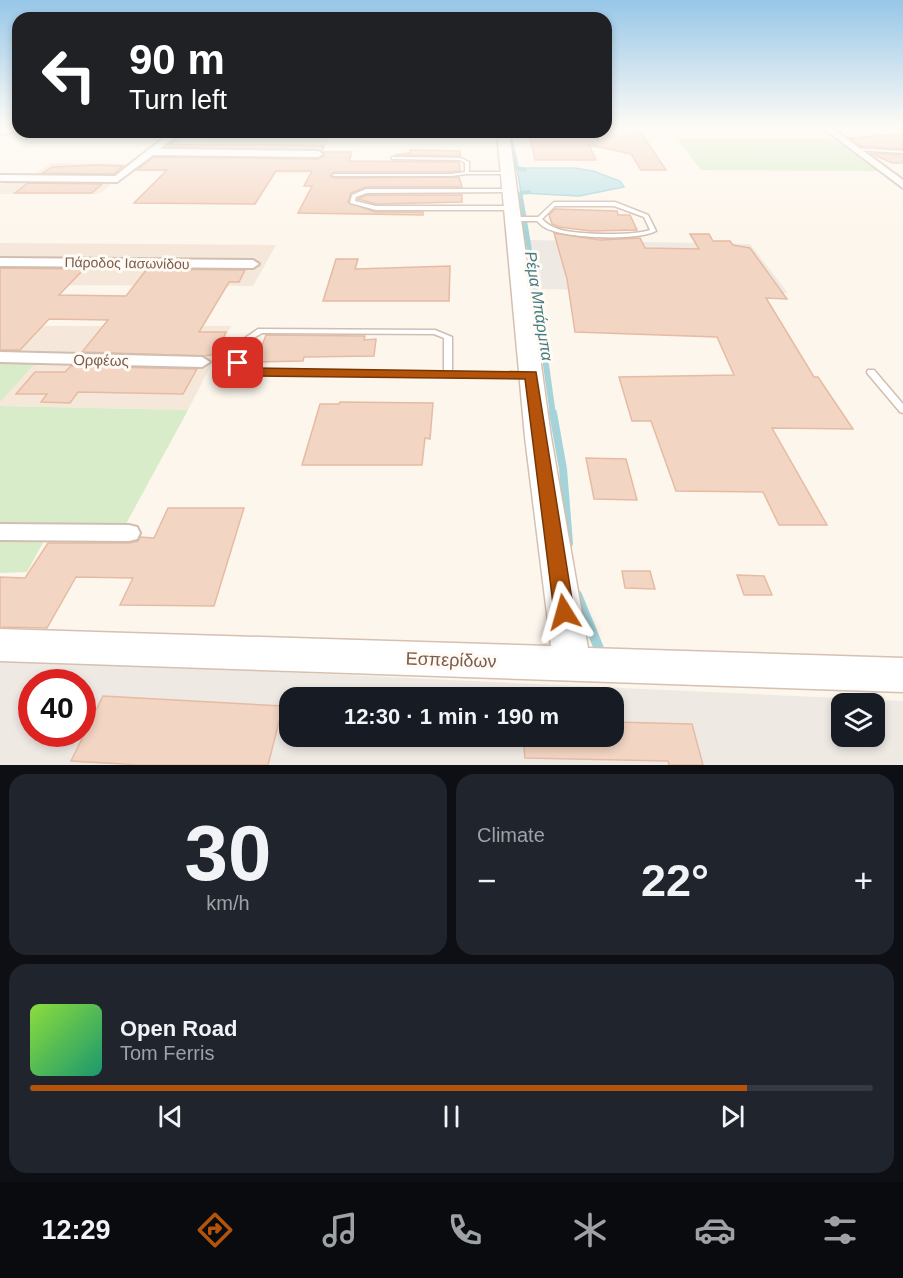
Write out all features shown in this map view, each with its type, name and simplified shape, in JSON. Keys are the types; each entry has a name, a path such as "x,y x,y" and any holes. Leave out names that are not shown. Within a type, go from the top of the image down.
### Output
{"street":[{"path":"0,178 117,179 135,164"},
{"path":"505,164 571,659 565,664"},
{"path":"875,164 903,185"},
{"name":"Πάροδος Ιασωνίδου","path":"0,262 253,264"},
{"name":"Ορφέως","path":"0,357 202,362"},
{"path":"0,531 129,533"},
{"name":"Εσπερίδων","path":"0,645 902,676"}],"lane":[{"path":"467,164 467,173"},
{"path":"334,175 506,173"},
{"path":"491,196 511,206 542,224 572,234 644,234 653,231 646,216 612,204 554,204 511,206 376,208 352,202 354,196 366,190 511,206"},
{"path":"448,373 448,337 435,332 261,331 249,338 238,366 249,372 532,375"},
{"path":"871,372 903,410"}],"shaded area":[{"path":"50,164 315,164 309,173 127,171 99,194 0,194 0,186 4,179 28,179"},
{"path":"530,240 750,244 788,293 539,289"},
{"path":"0,243 276,245 253,286 0,285"},
{"path":"0,326 231,326 188,410 0,406"},
{"path":"0,659 602,687 279,687 279,747 624,747 624,688 831,698 831,747 885,747 885,700 903,701 903,765 0,765"}],"green space":[{"path":"696,164 871,164 881,171 701,170"},
{"path":"5,358 39,359 0,402 0,362"},
{"path":"0,406 188,410 121,533 50,530 27,572 0,573"}],"water":[{"path":"517,168 575,168 593,171 620,181 624,187 579,196 521,193"}],"building":[{"path":"145,164 459,164 460,171 451,172 334,172 330,176 334,178 459,177 462,187 366,187 351,193 348,202 375,212 423,212 423,215 298,213 312,186 304,186 312,171 276,171 255,204 134,203 167,170 137,170"},
{"path":"637,164 662,164 666,170 641,170"},
{"path":"123,166 114,174 43,173 52,167"},
{"path":"28,183 102,184 92,193 15,193"},
{"path":"367,195 462,195 462,202 376,204 358,199"},
{"path":"555,209 617,211 618,215 630,215 637,230 591,231 559,227 552,224 549,215"},
{"path":"554,233 600,240 640,238 645,248 699,249 690,234 709,234 713,241 730,241 733,245 750,248 787,299 766,298 814,377 818,377 853,429 772,428 827,525 779,525 763,492 676,491 651,421 632,421 619,377 734,375 717,337 575,332 567,279"},
{"path":"336,259 358,259 355,269 450,266 449,301 323,301"},
{"path":"0,268 84,269 59,295 126,296 147,269 245,270 239,282 229,282 199,332 226,332 216,354 204,356 82,352 108,320 49,319 20,350 0,350"},
{"path":"266,335 365,336 364,340 376,339 374,356 304,357 303,361 256,362"},
{"path":"71,366 197,369 183,394 78,392 70,403 41,402 47,394 16,394 35,372 65,372"},
{"path":"340,402 433,403 430,439 425,438 422,465 302,465 320,404 339,404"},
{"path":"586,458 626,459 637,500 594,499"},
{"path":"168,508 244,508 214,606 120,605 133,578 76,577 47,628 0,627 0,577 25,578 48,543 129,543 138,541 140,537 154,538"},
{"path":"622,571 650,571 655,589 625,588"},
{"path":"737,575 764,576 772,595 744,595"},
{"path":"103,696 279,706 279,722 268,765 140,765 71,761 78,747 96,747 96,710"},
{"path":"624,722 692,724 703,765 669,765 668,761 525,758 524,747 624,747"}],"waterway":[{"name":"Ρέμα Μπάρμπα","path":"516,164 517,168 525,170"},
{"name":"Ρέμα Μπάρμπα","path":"521,200 521,193 529,192"},
{"name":"Ρέμα Μπάρμπα","path":"521,200 537,295"},
{"name":"Ρέμα Μπάρμπα","path":"536,293 553,415"},
{"name":"Ρέμα Μπάρμπα","path":"553,413 563,469 569,543"},
{"name":"Ρέμα Μπάρμπα","path":"577,595 602,656"}],"route":[{"path":"238,363 240,369 249,372 532,375 538,437 564,612"}]}
